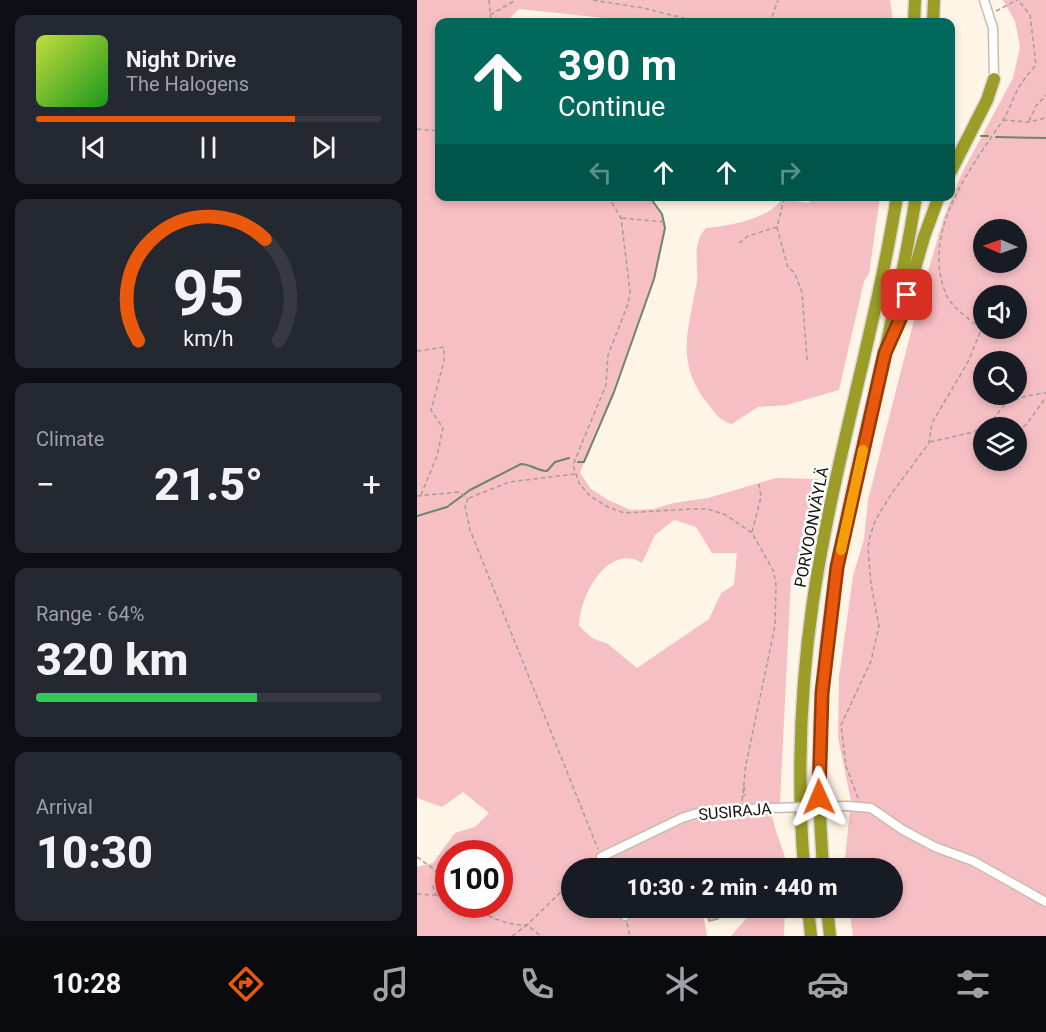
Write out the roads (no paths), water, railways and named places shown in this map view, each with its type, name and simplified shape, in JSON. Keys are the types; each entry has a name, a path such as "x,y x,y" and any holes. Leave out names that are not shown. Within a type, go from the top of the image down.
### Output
{"highway":[{"path":"914,18 915,0"},
{"path":"933,18 934,0"},
{"path":"955,163 987,100 994,80"},
{"name":"PORVOONVÄYLÄ","path":"804,858 801,741 805,669 813,601 825,533 885,264 896,201"},
{"name":"PORVOONVÄYLÄ","path":"823,858 819,779 827,635 844,536 885,353 915,201"},
{"path":"885,353 901,317 924,237 937,201"},
{"path":"809,918 811,936"},
{"path":"828,918 831,936"}],"street":[{"path":"984,0 990,15 994,42 994,80"},
{"name":"SUSIRAJA","path":"601,858 682,818 704,812 742,808 860,805 871,808 903,830 935,847 973,861 1046,902"}],"waterway":[{"path":"981,136 988,136"},
{"path":"996,137 1046,138"},
{"path":"578,462 584,462 614,392 654,279 665,228 662,214 653,201"},
{"path":"417,516 447,507 470,490 521,464 547,471 555,462 569,458"}]}
